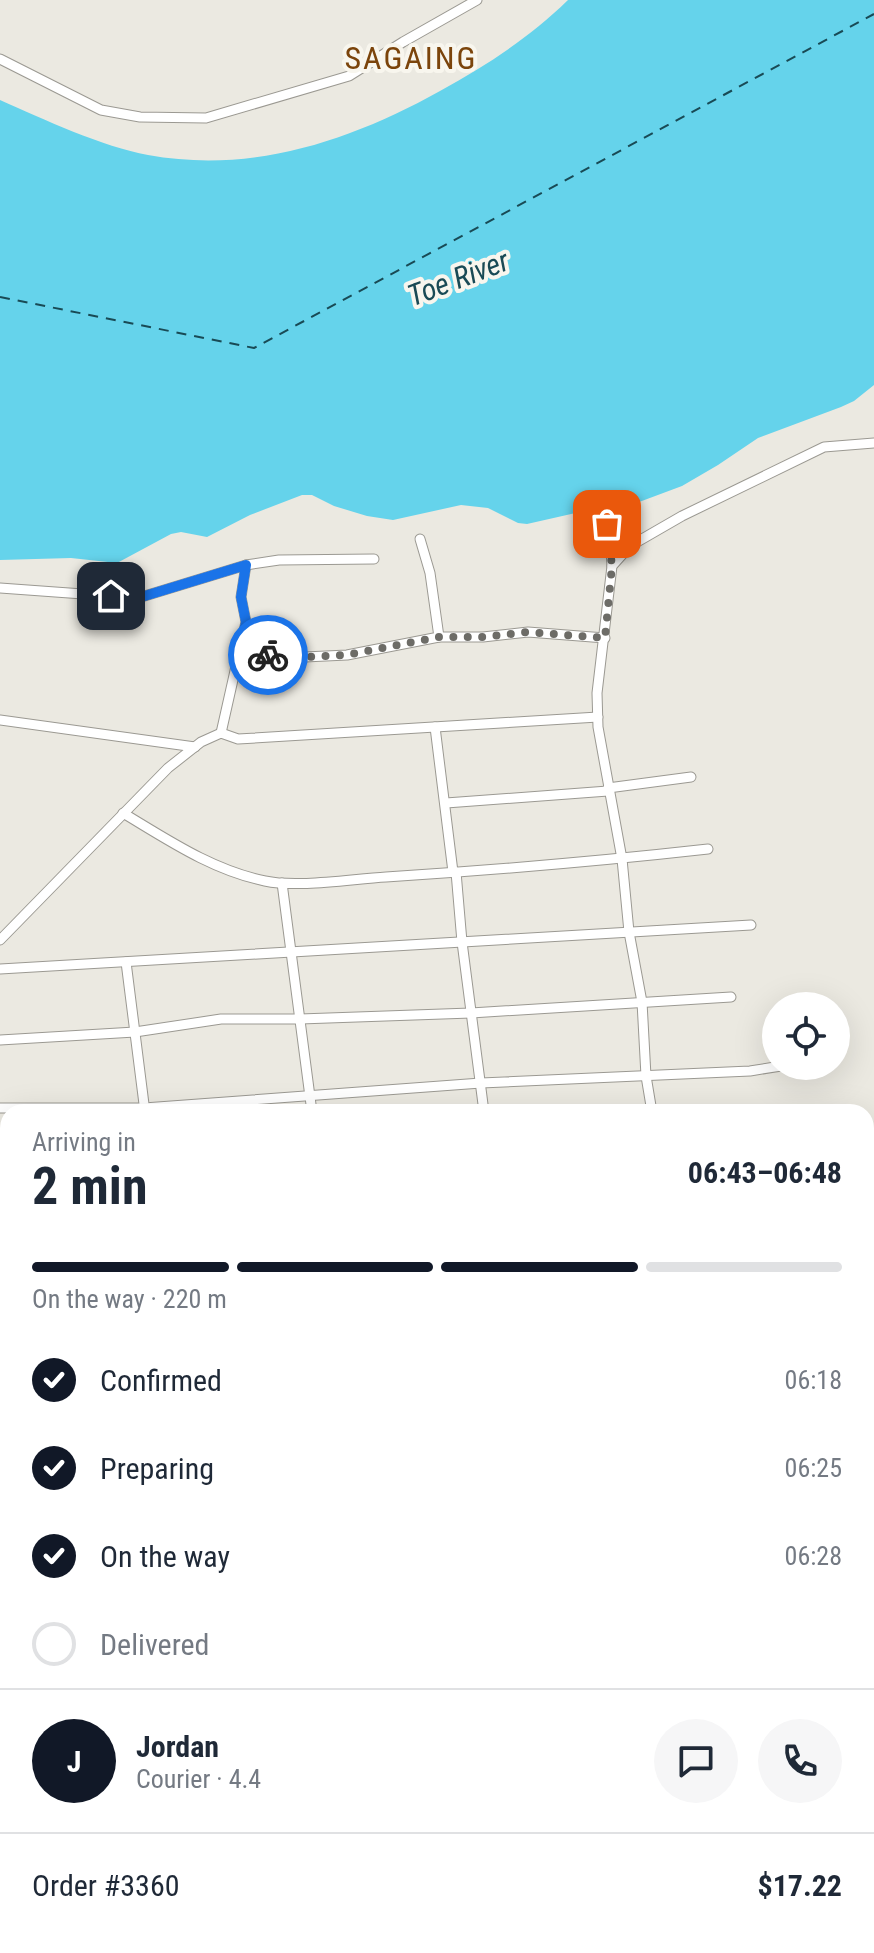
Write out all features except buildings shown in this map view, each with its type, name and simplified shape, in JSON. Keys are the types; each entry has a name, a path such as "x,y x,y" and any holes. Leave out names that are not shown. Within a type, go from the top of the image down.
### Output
{"street":[{"path":"0,59 101,110 140,117 206,118 349,76 477,0"},
{"path":"612,566 630,546 682,516 824,447 874,443"},
{"path":"607,524 612,566 597,693 598,717 642,1002 651,1104"},
{"path":"592,538 610,536"},
{"path":"420,539 430,573 439,637"},
{"path":"0,588 138,598 246,565 279,560 374,559"},
{"path":"221,733 246,622 241,597 246,565"},
{"path":"239,653 305,657 347,655 439,637 483,637 528,632 605,638"},
{"path":"0,940 168,768 195,747 221,733 238,739 598,717"},
{"path":"0,720 195,747"},
{"path":"435,727 453,872 456,872 483,1104"},
{"path":"446,803 608,790 691,777"},
{"path":"123,813 207,863 235,874 282,883 622,859 708,849"},
{"path":"282,883 310,1104"},
{"path":"0,969 751,925"},
{"path":"126,962 144,1104"},
{"path":"0,1040 135,1032 221,1019 471,1013 731,997"},
{"path":"215,1104 481,1083 762,1069"}],"water":[{"name":"Toe River","path":"568,0 874,0 874,385 841,407 758,438 682,486 615,511 580,512 527,524 518,523 488,508 461,505 393,520 367,516 334,506 312,495 302,495 250,515 207,537 181,532 171,534 117,563 71,558 0,560 0,100 93,139 148,155 187,160 262,156 335,138 406,109 507,50"}],"ferry route":[{"path":"0,297 254,348 874,14"}],"way so far":[{"path":"268,655 347,655 439,637 483,637 528,632 605,638 612,566 607,524"}],"district":[{"name":"SAGAING","path":"411,58"}],"route":[{"path":"111,596 138,598 246,565 241,597 246,622 239,653 268,655"}]}
